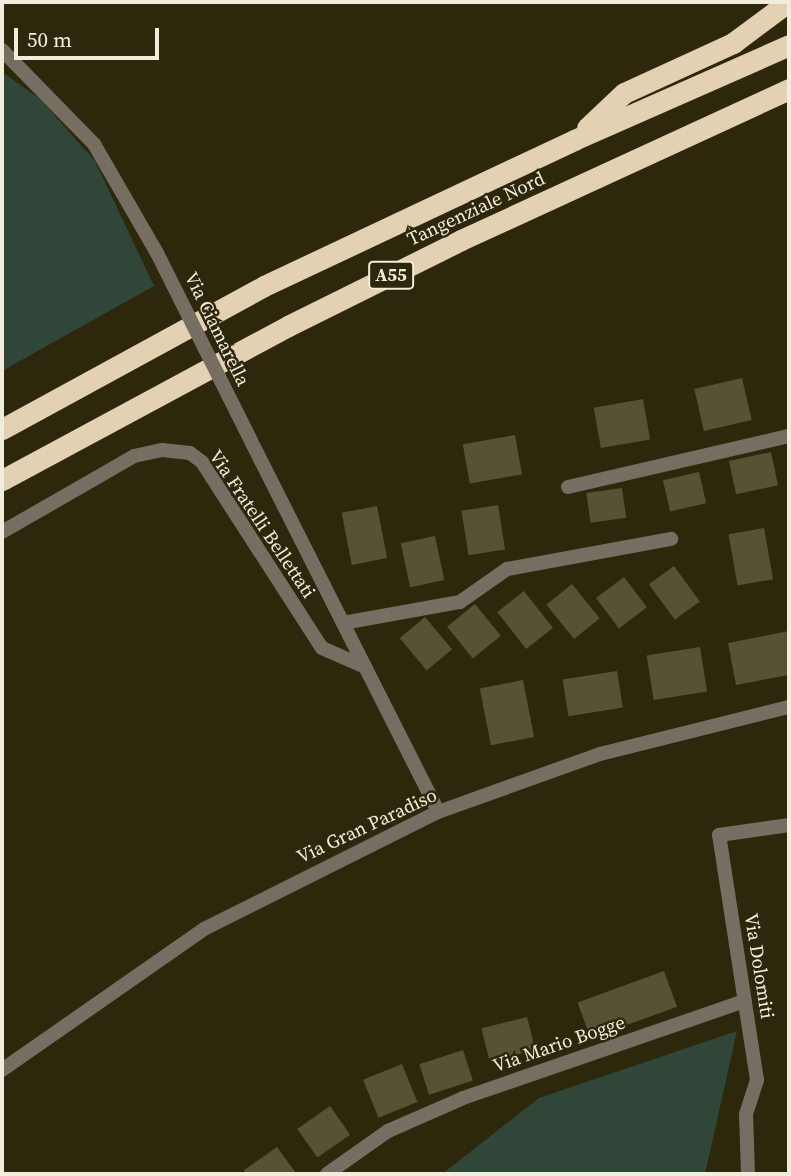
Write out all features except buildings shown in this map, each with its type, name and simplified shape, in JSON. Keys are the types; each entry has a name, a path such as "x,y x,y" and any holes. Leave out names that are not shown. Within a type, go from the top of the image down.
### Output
{"highway":[{"path":"574,140 624,93 733,43 788,2"},
{"name":"Tangenziale Nord","path":"2,429 264,286 574,140 789,45"},
{"name":"Tangenziale Nord","path":"2,480 288,326 449,246 789,89"}],"street":[{"name":"Via Ciamarella","path":"2,50 23,75 94,144 157,253 438,812"},
{"name":"Via Ciamarella","path":"2,63 23,75"},
{"path":"568,487 789,436"},
{"name":"Via Fratelli Bellettati","path":"2,532 134,456 162,450 190,453 202,462 322,648 365,667"},
{"path":"343,623 460,601 507,569 671,539"},
{"name":"Via Gran Paradiso","path":"2,1070 204,929 438,812 600,754 789,707"},
{"name":"Via Dolomiti","path":"748,1174 747,1114 757,1080 719,835 789,825"},
{"name":"Via Mario Bogge","path":"327,1174 388,1131 568,1059 745,1001"}],"green space":[{"path":"2,72 40,99 95,161 154,286 2,371"},
{"path":"737,1031 705,1174 442,1174 539,1098"}]}
